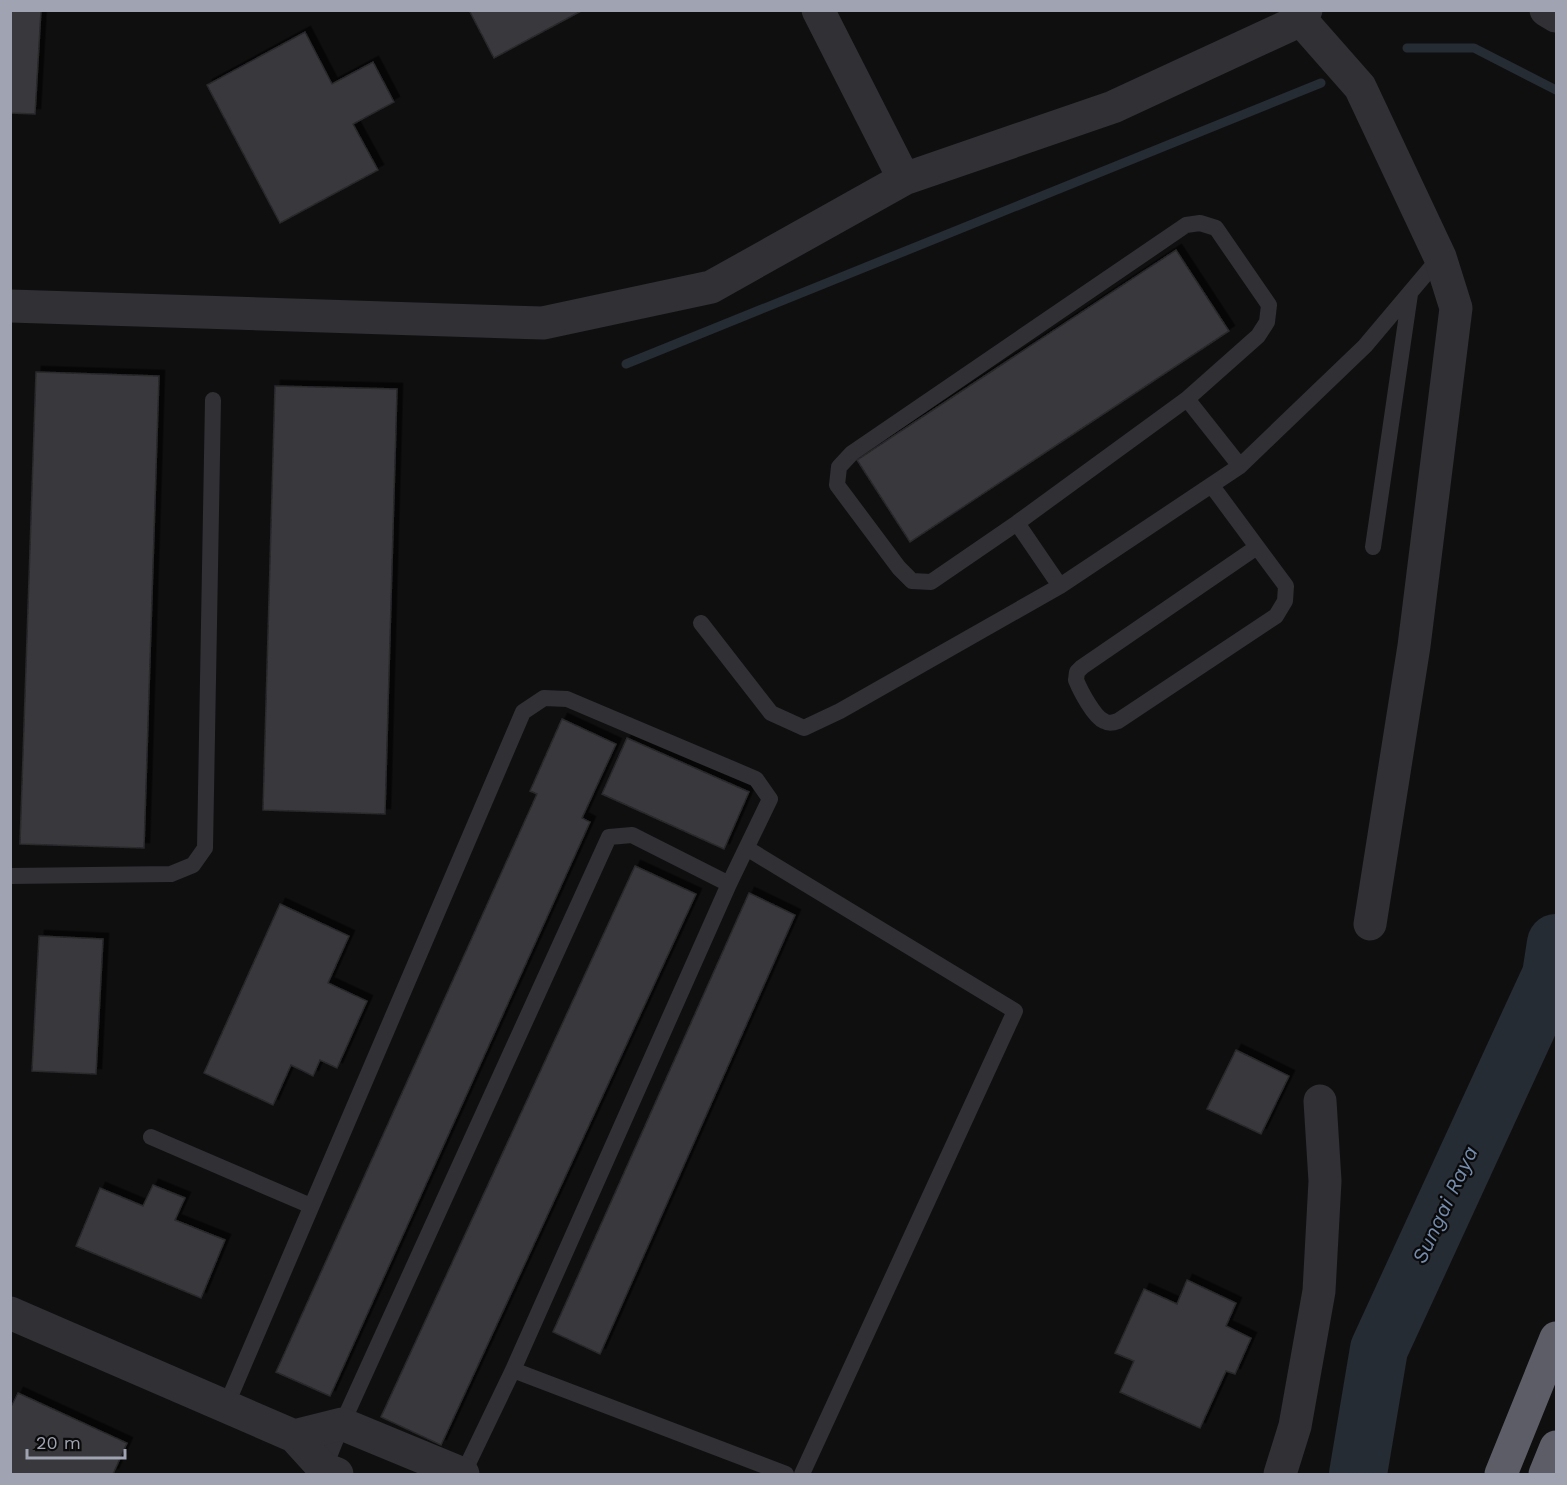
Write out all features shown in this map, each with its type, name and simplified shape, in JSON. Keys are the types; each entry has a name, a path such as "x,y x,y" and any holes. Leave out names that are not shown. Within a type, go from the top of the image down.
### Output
{"highway":[{"path":"1501,1474 1557,1338"},
{"path":"1545,1474 1557,1447"}],"street":[{"path":"818,10 904,179"},
{"path":"1546,10 1557,16"},
{"path":"10,306 543,323 711,287 904,179 1113,107 1303,15 1360,87 1440,257 1456,308 1414,646 1370,924"},
{"path":"1280,1474 1295,1426 1320,1291 1325,1181 1320,1101"},
{"path":"10,1313 294,1436 331,1472"},
{"path":"294,1436 342,1424 463,1474"}],"lane":[{"path":"1200,223 1215,228 1269,305 1267,322 1258,336 1187,399 1017,523 931,582 912,581 899,568 837,485 839,467 852,453 1186,225 1200,223"},
{"path":"701,623 771,713 804,728 840,711 1060,586 1240,466 1365,346 1440,257"},
{"path":"1373,547 1410,293"},
{"path":"1187,399 1240,466"},
{"path":"10,876 171,874 193,865 205,848 213,400"},
{"path":"1212,486 1286,586 1285,601 1276,616 1118,721 1104,722 1098,717 1076,680 1077,672 1257,547"},
{"path":"1017,523 1060,586"},
{"path":"226,1406 522,712 544,698 567,699 756,779 770,799 748,849 729,884 513,1370 463,1474"},
{"path":"331,1472 342,1424 609,837 632,835 729,884"},
{"path":"748,849 1015,1011 802,1474"},
{"path":"151,1137 311,1206"},
{"path":"513,1370 786,1474"}],"building":[{"path":"10,10 41,10 35,114 10,113"},
{"path":"469,10 583,10 494,58"},
{"path":"305,32 332,84 373,62 394,102 353,124 378,170 280,223 207,85"},
{"path":"1176,250 1229,331 910,542 857,460"},
{"path":"36,372 159,376 144,848 20,844"},
{"path":"275,386 397,389 385,814 263,810"},
{"path":"562,719 616,744 582,818 590,822 330,1396 276,1372 537,794 530,791"},
{"path":"627,738 749,792 724,849 602,794"},
{"path":"635,866 696,894 441,1445 381,1417"},
{"path":"749,893 795,915 600,1354 553,1332"},
{"path":"280,904 349,936 328,983 367,1001 337,1068 320,1060 313,1076 291,1065 273,1105 204,1073"},
{"path":"39,936 103,939 96,1074 32,1071"},
{"path":"1236,1050 1289,1076 1261,1134 1207,1109"},
{"path":"153,1185 185,1198 175,1220 225,1240 201,1298 76,1246 100,1188 143,1206"},
{"path":"1187,1280 1236,1303 1226,1326 1251,1338 1235,1374 1226,1371 1200,1428 1120,1392 1134,1361 1115,1353 1144,1289 1177,1304"},
{"path":"18,1393 127,1443 113,1474 10,1474 10,1409"}],"waterway":[{"path":"1407,48 1474,48 1556,90"},
{"path":"626,364 1321,83"},
{"name":"Sungai Raya","path":"1358,1474 1379,1349 1551,975 1556,943"}]}
